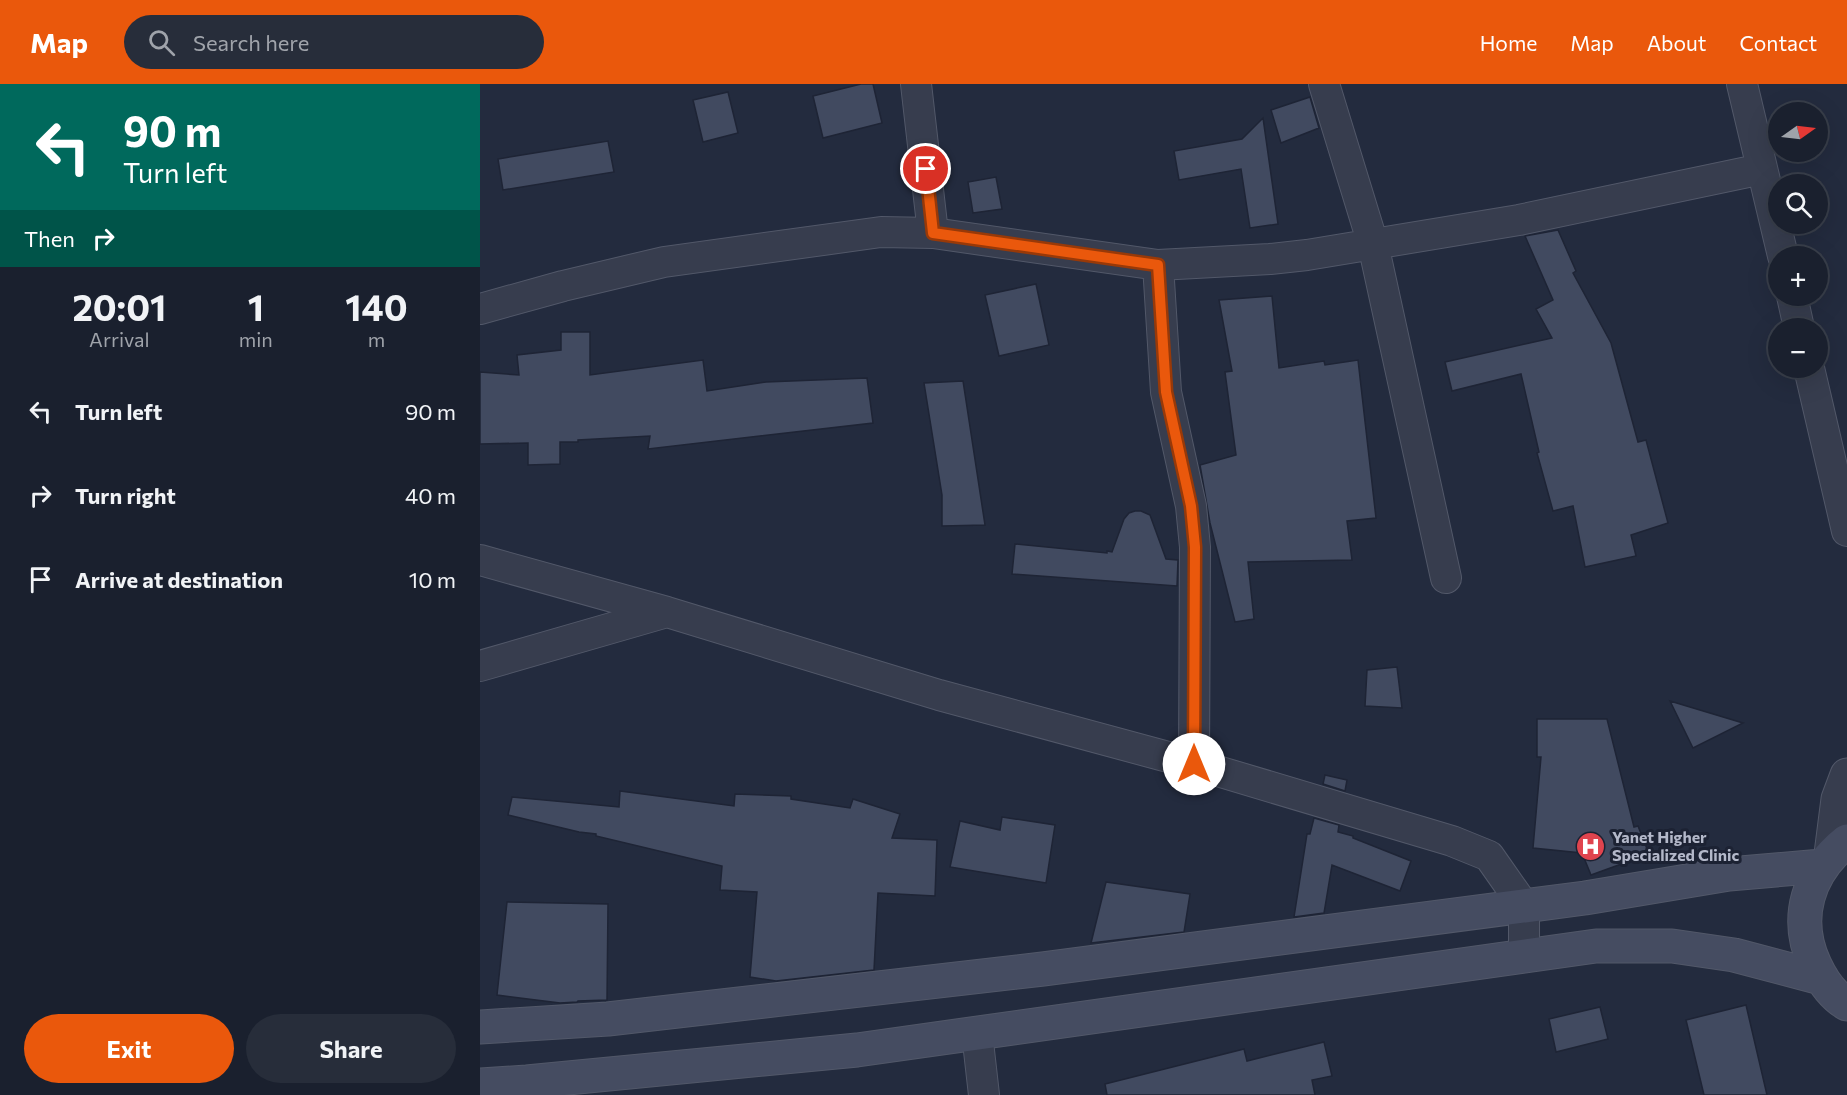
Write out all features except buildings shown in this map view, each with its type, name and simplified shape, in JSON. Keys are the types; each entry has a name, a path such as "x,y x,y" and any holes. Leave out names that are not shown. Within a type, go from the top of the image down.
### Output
{"main road":[{"path":"480,1027 608,1018 1043,969 1585,898 1833,854"},
{"path":"1833,854 1809,893 1804,922 1808,951 1821,978 1841,1001 1847,1004"},
{"path":"480,1085 857,1050 1596,946 1672,946 1734,955 1821,978"}],"street":[{"path":"916,84 933,233"},
{"path":"1324,84 1372,244 1446,578"},
{"path":"1742,84 1781,246"},
{"path":"480,309 664,262 881,232 933,233 1158,265 1270,259 1519,220 1762,169"},
{"path":"1158,265 1166,392 1191,506 1195,547 1194,764"},
{"path":"1811,378 1847,531"},
{"path":"480,560 666,612 939,695 1194,764 1452,841 1489,856 1524,906 1524,956"},
{"path":"480,666 666,612"},
{"path":"1833,854 1838,799 1847,775"},
{"path":"977,1033 984,1095"}],"place":[{"name":"Yanet Higher Specialized Clinic","path":"1591,846"}],"route":[{"path":"926,169 933,233 1158,265 1166,392 1191,506 1195,547 1194,764"}]}
